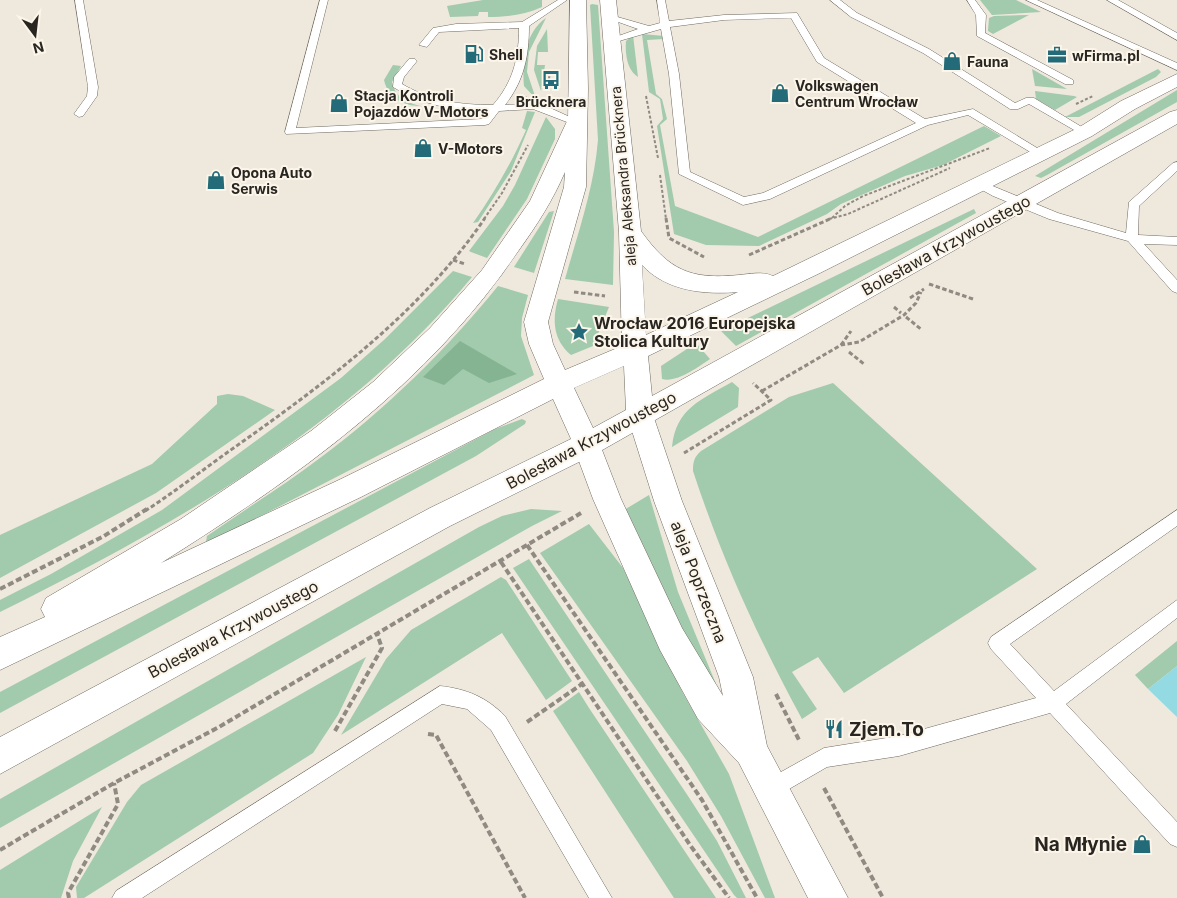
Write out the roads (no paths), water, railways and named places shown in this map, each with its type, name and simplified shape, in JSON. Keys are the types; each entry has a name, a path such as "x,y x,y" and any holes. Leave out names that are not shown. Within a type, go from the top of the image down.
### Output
{"main road":[{"path":"560,383 541,344 536,322 575,187 578,164 576,122 579,89 578,0"},
{"name":"aleja Aleksandra Brücknera","path":"609,8 630,232 631,296 640,415"},
{"path":"0,654 351,488 560,383 635,351 790,278 1085,132 1128,105 1177,80"},
{"name":"Bolesława Krzywoustego","path":"0,756 440,517 587,445 1177,116"},
{"path":"0,643 209,517 313,445 379,391 440,332 499,262 535,211 576,122"},
{"path":"630,232 656,265 690,282 716,286 790,278"},
{"name":"aleja Poprzeczna","path":"560,383 587,445 607,499 671,639 710,707 751,751"},
{"name":"aleja Poprzeczna","path":"640,415 668,501 736,677 751,751 829,898"}],"lane":[{"path":"79,0 93,87 92,96 79,114"},
{"path":"324,0 290,132 374,126 485,122 511,89 522,56 524,25"},
{"path":"424,45 436,30 456,27 524,25 557,6 562,0"},
{"path":"661,0 674,74 685,174 743,201 766,196 924,123 969,112 1041,154"},
{"path":"834,0 854,15 926,51 1014,107 1030,100 1085,132"},
{"path":"971,0 981,15 980,34 1068,82"},
{"path":"1030,0 1177,67"},
{"path":"1111,0 1177,37"},
{"path":"609,8 624,22 651,29"},
{"path":"612,40 636,31 701,18 794,16 820,60 924,123"},
{"path":"412,61 399,77 397,85 407,92 439,103 496,108 534,106"},
{"path":"511,89 534,106 576,122"},
{"path":"1177,165 1133,205 1132,238 1177,288"},
{"path":"979,185 1020,204 1095,229 1132,238 1177,241"},
{"path":"1177,517 997,643 1177,837"},
{"path":"770,789 824,758 899,746 1054,703 1177,608"},
{"path":"123,898 440,695 458,697 480,704 498,723 602,898"}],"water":[{"path":"1177,666 1177,717 1148,689"}],"place":[{"name":"Shell","path":"474,54"},
{"name":"wFirma.pl","path":"1057,55"},
{"name":"Fauna","path":"952,61"},
{"name":"Brücknera","path":"551,80"},
{"name":"Volkswagen Centrum Wrocław","path":"780,93"},
{"name":"Stacja Kontroli Pojazdów V-Motors","path":"339,103"},
{"name":"V-Motors","path":"423,148"},
{"name":"Opona Auto Serwis","path":"216,180"},
{"name":"Wrocław 2016 Europejska Stolica Kultury","path":"579,332"},
{"name":"Zjem.To","path":"834,729"},
{"name":"Na Młynie","path":"1142,844"}]}
